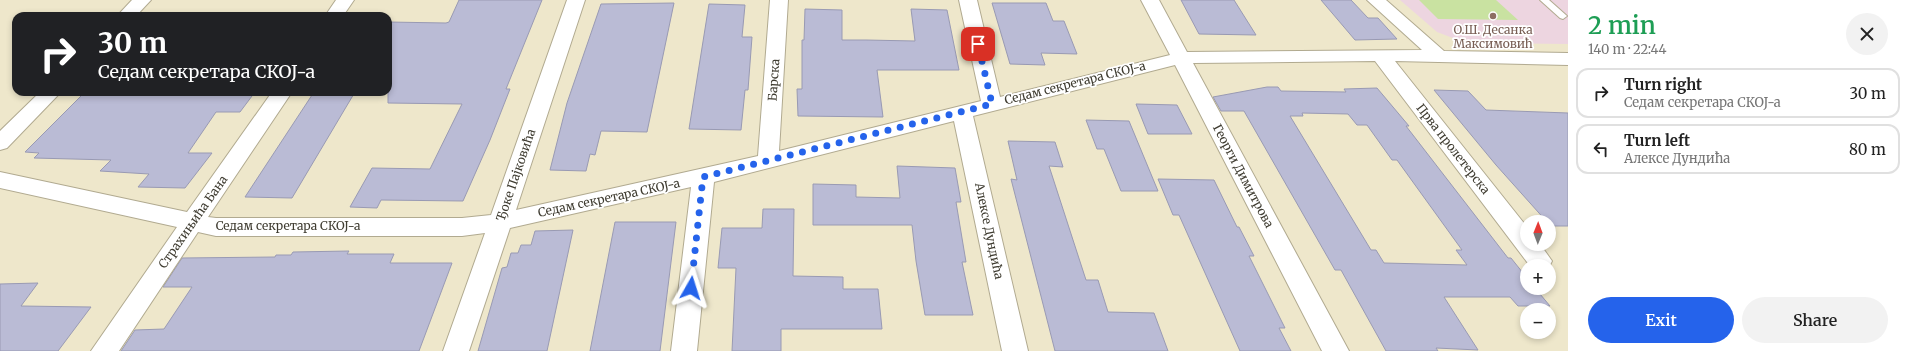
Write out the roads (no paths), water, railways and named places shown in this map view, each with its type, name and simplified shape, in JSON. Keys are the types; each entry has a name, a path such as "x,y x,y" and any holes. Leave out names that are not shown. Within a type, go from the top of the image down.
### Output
{"street":[{"path":"130,12 142,0"},
{"path":"337,12 345,0"},
{"name":"Ђоке Пајковића","path":"456,351 576,0"},
{"name":"Барска","path":"768,160 779,0"},
{"path":"968,0 992,104"},
{"name":"Георги Димитрова","path":"1150,0 1336,351"},
{"path":"1376,0 1439,56"},
{"name":"Седам секретара СКОЈ-а","path":"0,180 216,227 462,227 500,222 703,177 962,111 1181,58 1380,55 1568,58"},
{"name":"Прва пролетерска","path":"1380,55 1538,259"},
{"path":"0,143 47,96"},
{"name":"Страхињића Бана","path":"104,351 279,96"},
{"name":"Алексе Дундића","path":"962,111 1015,351"},
{"path":"684,351 703,177"}],"lane":[{"path":"1544,0 1562,16"}],"place":[{"name":"О.Ш. Десанка Максимовић","path":"1493,16"}]}
